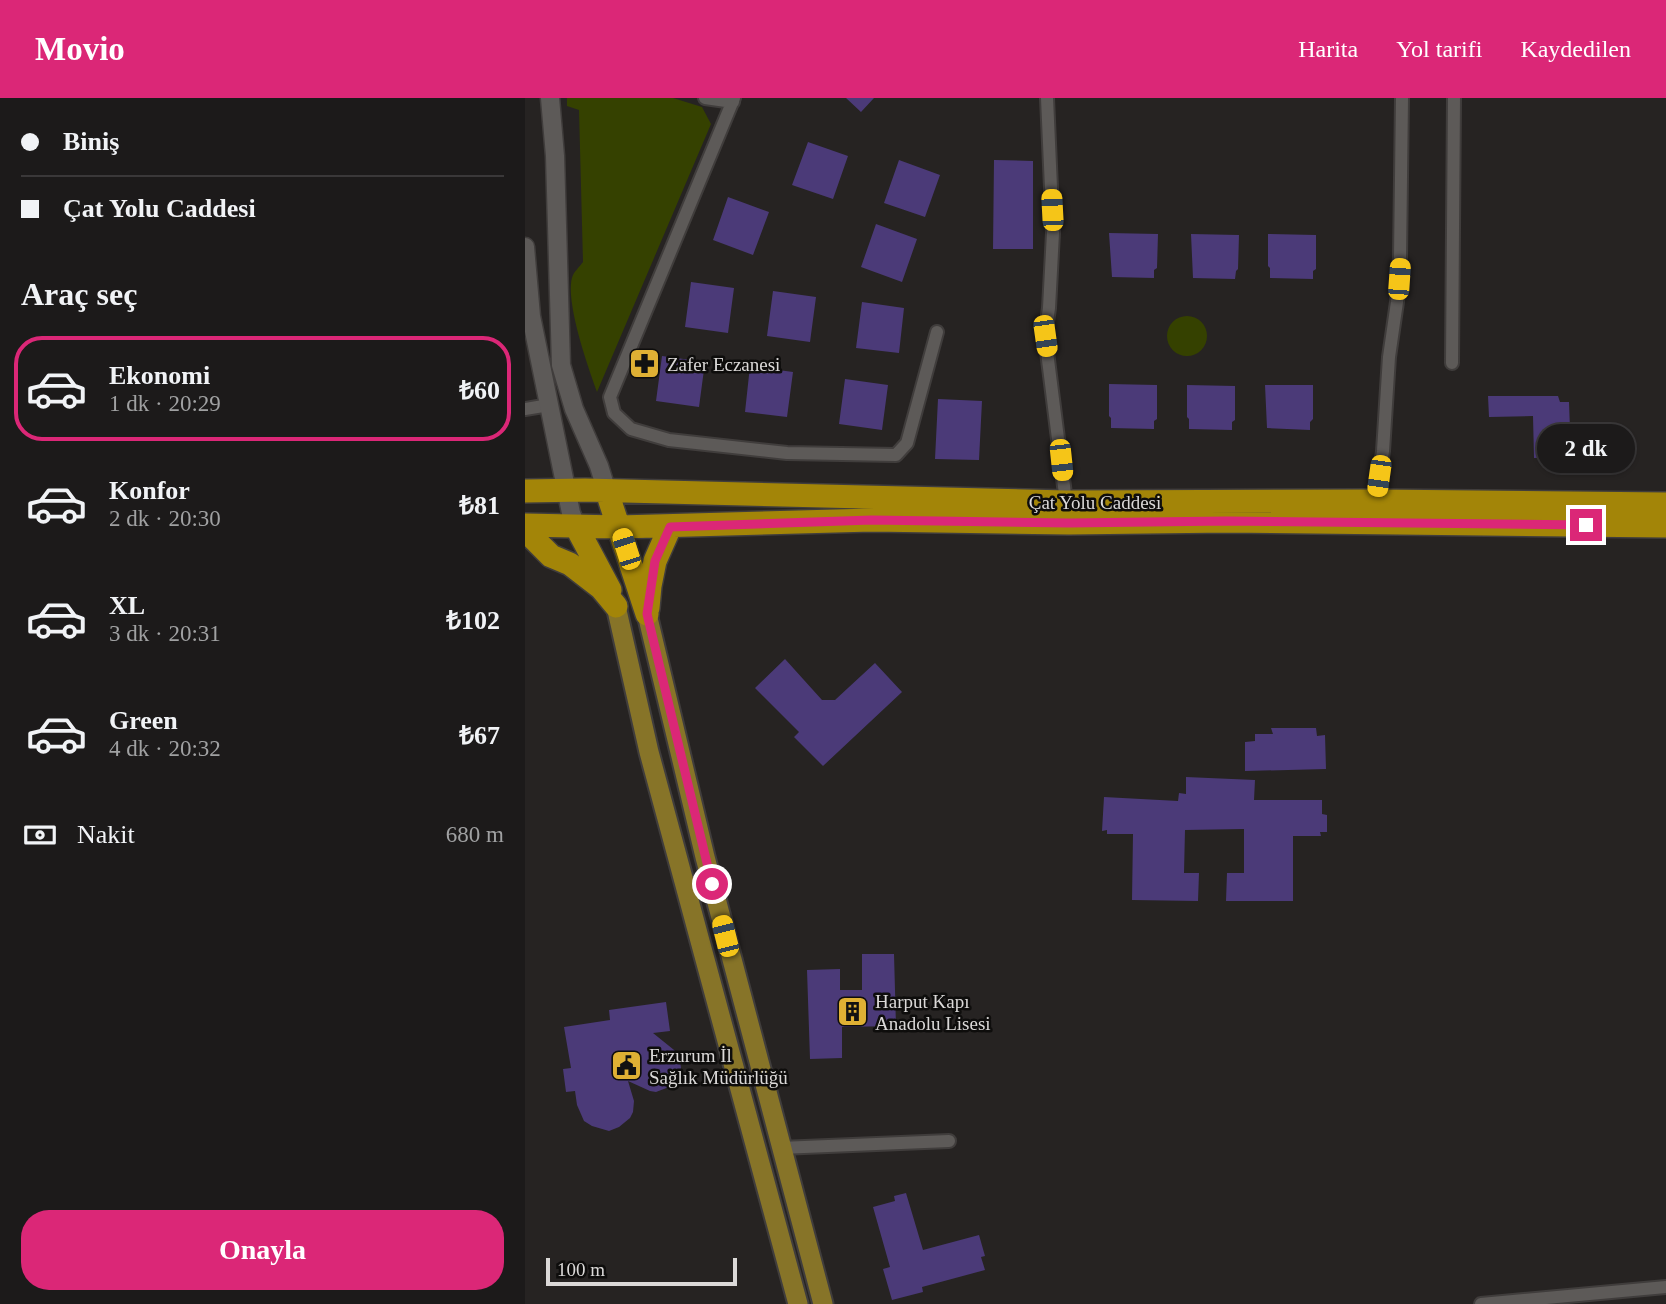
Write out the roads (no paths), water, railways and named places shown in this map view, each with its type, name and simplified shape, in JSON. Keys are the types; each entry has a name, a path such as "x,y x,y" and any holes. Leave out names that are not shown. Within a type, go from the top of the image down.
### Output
{"highway":[{"name":"Çat Yolu Caddesi","path":"525,491 1066,502 1666,504"},
{"path":"607,492 647,614"},
{"name":"Çat Yolu Caddesi","path":"525,525 577,528 670,527 872,520 1666,526"},
{"path":"647,614 655,561 670,527"},
{"path":"577,528 613,595 616,606"},
{"path":"525,530 551,556 570,564 601,588 616,606"}],"main road":[{"path":"550,98 555,156 561,365 574,410 599,466 607,492"},
{"path":"525,247 531,316 566,491 577,528"},
{"path":"616,606 649,752 798,1304"},
{"path":"647,614 705,857 823,1304"}],"street":[{"path":"705,98 734,100 610,397 614,413 631,429 669,440 787,453 896,455 907,443 937,332"},
{"path":"1047,98 1053,233 1045,336 1066,502"},
{"path":"1376,501 1400,257 1402,98"},
{"path":"1452,363 1454,98"},
{"path":"525,409 549,405"},
{"path":"781,1148 949,1141"},
{"path":"1481,1304 1526,1302 1666,1287"}],"place":[{"name":"Zafer Eczanesi","path":"644,364"},
{"name":"Harput Kapı Anadolu Lisesi","path":"852,1012"},
{"name":"Erzurum İl Sağlık Müdürlüğü","path":"626,1066"}]}
